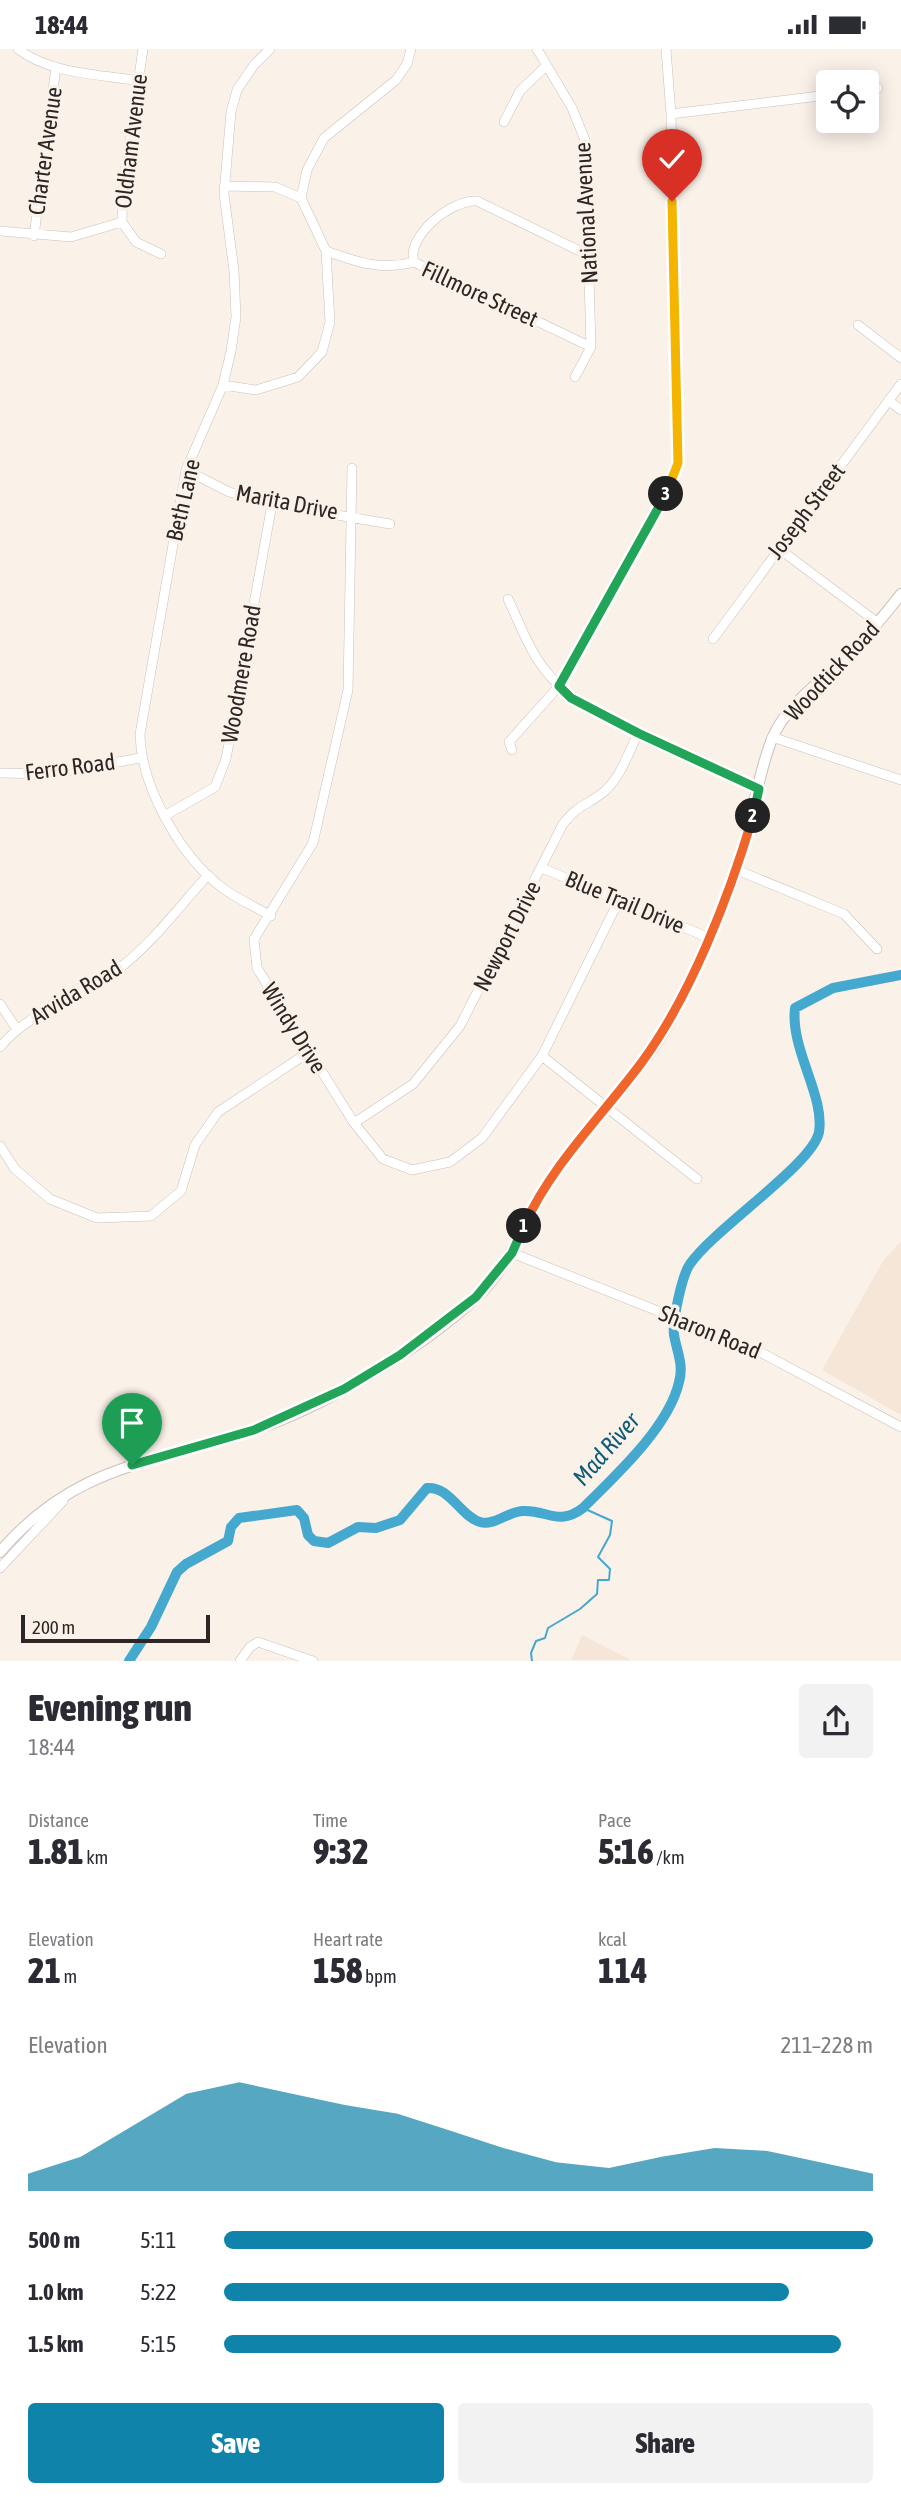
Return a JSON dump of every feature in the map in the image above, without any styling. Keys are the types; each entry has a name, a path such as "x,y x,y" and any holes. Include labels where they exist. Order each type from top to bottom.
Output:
{"main road":[{"name":"Woodtick Road","path":"0,1552 20,1528 48,1504 74,1489 132,1465 254,1430 344,1389 456,1314 488,1285 512,1253 553,1174 673,1016 737,870 772,737 801,700 878,622 901,594"}],"street":[{"name":"Oldham Avenue","path":"143,49 123,186 122,222 136,242 162,254"},
{"name":"Beth Lane","path":"270,49 254,65 237,90 228,132 224,186 236,317 223,385 186,470 140,734 140,758 146,779 191,860 225,890 271,916"},
{"path":"223,385 256,390 298,377 321,352 330,321 326,251 301,198 307,170 324,138 396,80 407,64 411,49"},
{"name":"National Avenue","path":"537,49 572,108 585,140 591,347"},
{"path":"512,750 509,741 559,686 664,498 678,463 671,114 666,49"},
{"path":"23,51 56,67 138,81"},
{"path":"505,122 520,91 546,66"},
{"name":"Charter Avenue","path":"34,236 56,67"},
{"path":"671,114 816,96"},
{"path":"224,186 275,187 301,198"},
{"path":"414,262 412,255 416,237 445,213 468,201 477,201 590,255"},
{"path":"0,231 34,236 71,237 122,222"},
{"name":"Fillmore Street","path":"326,251 374,267 394,268 414,262 591,347"},
{"path":"858,324 901,358"},
{"path":"575,377 591,347"},
{"name":"Joseph Street","path":"713,639 901,384"},
{"path":"890,401 901,410"},
{"name":"Windy Drive","path":"352,468 348,690 313,843 271,916 254,939 257,968 354,1123 383,1159 412,1170 450,1162 482,1138 542,1056 619,900"},
{"name":"Marita Drive","path":"186,470 229,492 272,504 352,515 390,524"},
{"name":"Woodmere Road","path":"166,815 215,787 226,759 272,504"},
{"path":"778,548 878,622"},
{"path":"508,599 543,669 571,698 638,733 759,789"},
{"name":"Newport Drive","path":"354,1123 413,1084 460,1026 562,824 578,806 601,794 616,778 638,733"},
{"path":"772,737 901,780"},
{"name":"Ferro Road","path":"0,773 51,774 140,758"},
{"name":"Blue Trail Drive","path":"542,868 707,937"},
{"path":"737,870 844,914 877,949"},
{"name":"Arvida Road","path":"0,1047 16,1028 115,972 145,945 208,875"},
{"path":"0,1004 16,1028"},
{"path":"0,1146 15,1169 50,1199 97,1218 151,1216 181,1191 195,1145 218,1112 309,1052"},
{"path":"542,1056 697,1179"},
{"name":"Sharon Road","path":"512,1253 780,1361 901,1427"},
{"path":"0,1568 74,1489"},
{"path":"240,1661 258,1641 313,1661"}],"shaded area":[{"path":"901,1241 901,1415 822,1370 883,1261"},
{"path":"582,1635 631,1660 571,1660"}],"waterway":[{"name":"Mad River","path":"129,1661 151,1627 177,1572 186,1564 228,1541 231,1527 239,1518 297,1510 304,1518 308,1535 314,1541 328,1543 358,1527 376,1528 400,1520 427,1488 449,1496 473,1519 485,1523 522,1511 559,1517 574,1514 583,1508 639,1450 653,1433 673,1399 681,1370 674,1335 675,1320 681,1288 690,1264 702,1249 800,1161 813,1145 819,1132 817,1103 797,1040 795,1008 833,988 901,975"},
{"path":"532,1661 531,1653 536,1641 545,1638 548,1628 580,1609 597,1594 598,1580 609,1580 610,1569 598,1557 610,1535 612,1521 583,1508"}],"route":[{"path":"132,1465 254,1430 344,1389 400,1355 476,1297 512,1253 527,1219 553,1174 642,1062 673,1016 737,870 759,789 638,733 571,698 559,686 664,498 678,463 672,201"}]}
